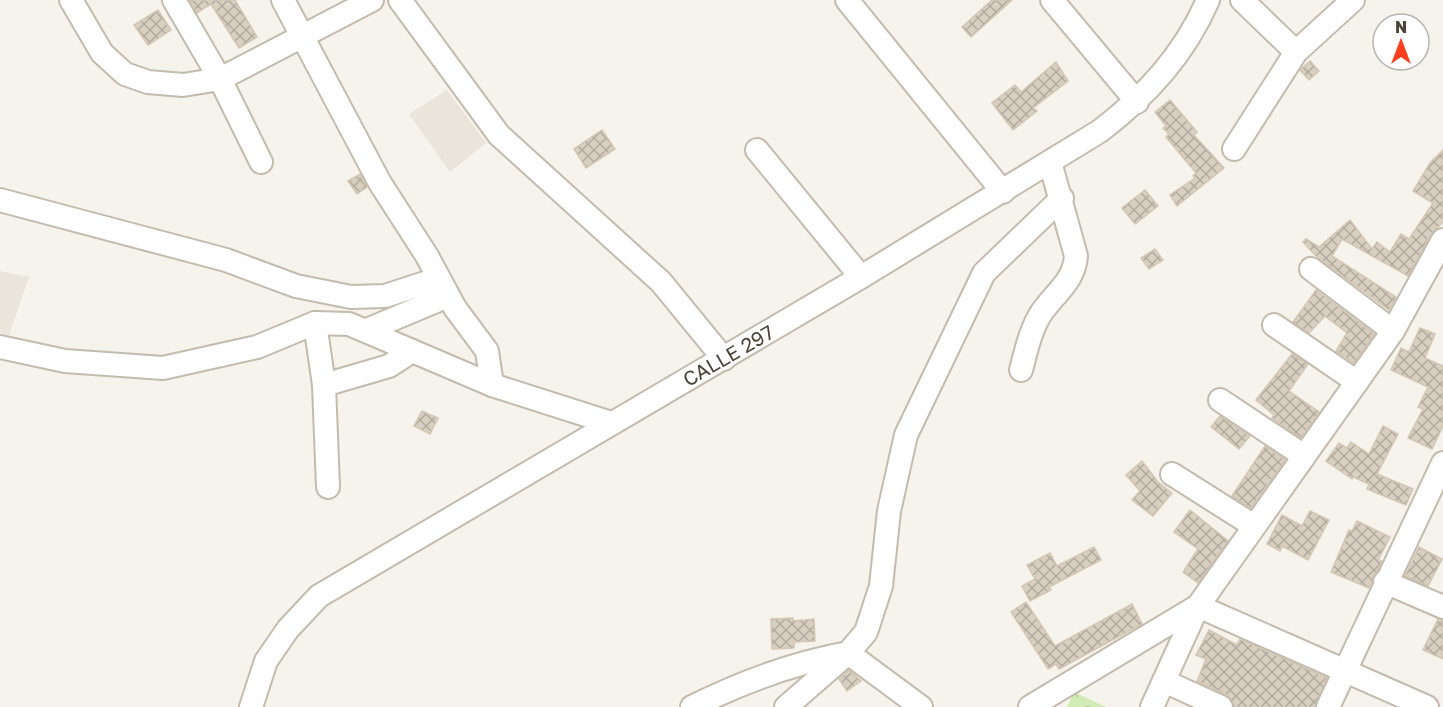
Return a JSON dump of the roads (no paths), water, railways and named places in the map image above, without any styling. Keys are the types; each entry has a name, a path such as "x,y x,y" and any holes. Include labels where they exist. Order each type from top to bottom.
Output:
{"street":[{"path":"71,0 102,53 125,74 148,82 183,85 220,80 372,0"},
{"path":"174,0 220,80 261,162"},
{"path":"283,0 380,183 427,256 443,288 487,351 492,385"},
{"path":"400,0 499,135 661,282 724,358"},
{"path":"847,0 1003,192"},
{"path":"1052,0 1137,102"},
{"name":"CALLE 297","path":"251,707 267,661 288,628 319,596 861,277 1100,131 1137,102 1172,62 1208,0"},
{"path":"1242,0 1296,52"},
{"path":"1234,149 1296,52 1353,0"},
{"path":"757,150 861,277"},
{"path":"1021,370 1031,332 1040,314 1059,293 1075,268 1076,256 1062,198 1050,162"},
{"path":"786,707 848,653 866,632 881,586 889,512 906,435 984,273 1062,198"},
{"path":"0,200 225,260 296,286 351,297 385,296 443,288"},
{"path":"1152,707 1198,606 1393,331 1443,240"},
{"path":"1311,269 1393,331"},
{"path":"367,330 443,288"},
{"path":"315,323 324,385 328,487"},
{"path":"0,346 65,361 163,368 256,347 315,323 349,324 492,385 611,423"},
{"path":"1274,326 1357,382"},
{"path":"324,385 389,366 412,351"},
{"path":"1220,400 1304,456"},
{"path":"1328,707 1385,582 1435,497 1443,463"},
{"path":"1172,474 1254,526"},
{"path":"1385,582 1443,607"},
{"path":"1198,606 1427,707"},
{"path":"1030,707 1198,606"},
{"path":"692,707 732,687 813,660 848,653 921,707"},
{"path":"1164,681 1221,707"}]}
